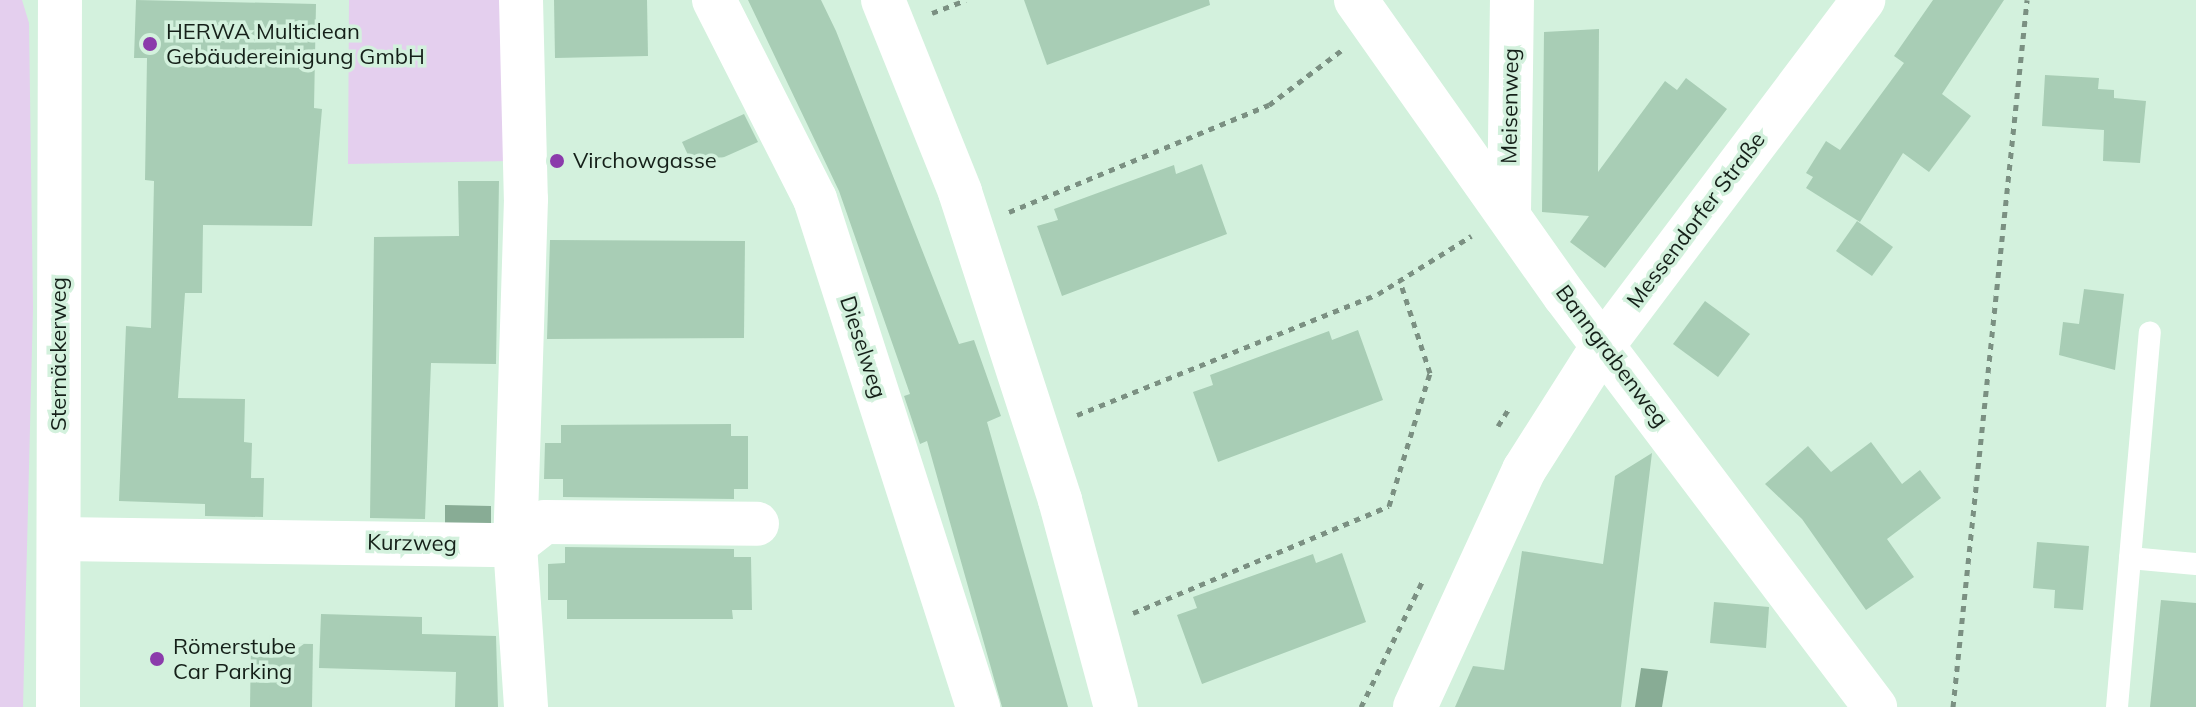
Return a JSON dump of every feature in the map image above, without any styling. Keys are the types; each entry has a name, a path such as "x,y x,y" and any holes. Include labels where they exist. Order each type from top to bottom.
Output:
{"street":[{"name":"Sternäckerweg","path":"58,707 60,0"},
{"path":"521,0 526,199 515,545 526,707"},
{"name":"Dieselweg","path":"714,0 815,199 978,707"},
{"path":"883,0 971,228 1095,628 1116,707"},
{"name":"Meisenweg","path":"1509,212 1512,0"},
{"name":"Messendorfer Straße","path":"1415,707 1524,470 1604,344 1863,0"},
{"name":"Banngrabenweg","path":"1365,13 1604,344 1875,707"},
{"path":"515,545 544,522 757,524"},
{"name":"Kurzweg","path":"59,539 515,545"}],"lane":[{"path":"2117,707 2150,332"},
{"path":"2130,558 2196,564"}],"path":[{"path":"1953,707 2027,0"},
{"path":"971,228 1269,105 1365,13"},
{"path":"1035,432 1400,281 1509,212"},
{"path":"1095,628 1389,506 1430,373 1400,281"}],"shaded area":[{"path":"0,0 22,0 29,23 33,308 23,707 0,707"},
{"path":"349,0 509,0 511,161 348,164"},
{"path":"445,505 491,506 491,527 445,526"},
{"path":"1641,668 1668,671 1662,707 1635,707"}],"building":[{"path":"136,0 316,4 314,108 322,109 312,226 203,225 202,293 185,293 178,398 245,399 244,442 252,443 251,478 264,478 263,517 205,516 205,504 119,501 126,326 151,328 154,181 145,180 147,58 134,58"},
{"path":"554,0 647,0 648,56 555,58"},
{"path":"748,0 821,0 836,31 959,344 974,340 1001,416 987,422 1068,707 1002,707 927,441 920,444 904,396 910,394 839,191"},
{"path":"1024,0 1209,0 1210,5 1047,65"},
{"path":"1933,0 2004,0 1942,94 1971,116 1929,172 1903,153 1860,222 1806,188 1813,177 1806,173 1826,141 1840,150 1904,63 1894,56"},
{"path":"1599,29 1598,172 1665,81 1677,90 1686,78 1727,109 1605,268 1570,242 1589,216 1542,212 1544,32"},
{"path":"2045,75 2099,78 2098,89 2114,90 2114,98 2146,101 2140,163 2103,161 2104,130 2042,126"},
{"path":"744,114 758,142 695,170 682,142"},
{"path":"1202,164 1227,234 1062,296 1037,226 1058,220 1054,209 1174,165 1176,174"},
{"path":"458,181 499,181 496,364 431,363 425,519 370,518 374,237 459,236"},
{"path":"1857,221 1893,247 1872,276 1836,251"},
{"path":"550,240 745,241 744,338 547,339"},
{"path":"2084,289 2124,294 2115,370 2059,355 2063,322 2079,324"},
{"path":"1705,301 1750,334 1718,377 1673,344"},
{"path":"1358,330 1383,400 1218,462 1193,392 1213,385 1210,375 1329,331 1332,340"},
{"path":"731,424 731,436 748,436 748,489 734,489 734,499 563,497 563,479 544,479 545,443 561,443 561,425"},
{"path":"1871,442 1902,484 1920,470 1941,498 1887,539 1914,577 1866,610 1802,519 1765,484 1808,446 1831,472"},
{"path":"1652,453 1621,707 1455,707 1473,666 1504,670 1522,551 1603,564 1615,476"},
{"path":"2037,542 2089,546 2083,610 2054,608 2055,590 2033,588"},
{"path":"565,547 734,549 734,557 751,557 752,610 732,610 733,619 567,619 567,600 548,600 548,564 565,563"},
{"path":"1342,553 1366,622 1202,684 1177,615 1197,608 1193,597 1313,554 1316,563"},
{"path":"2161,600 2196,603 2196,707 2150,707"},
{"path":"1714,602 1769,607 1766,648 1710,643"},
{"path":"321,614 422,617 422,634 496,636 498,707 455,707 456,672 319,668"},
{"path":"251,643 313,644 312,707 250,707"}],"place":[{"name":"HERWA Multiclean Gebäudereinigung GmbH","path":"150,44"},
{"name":"Virchowgasse","path":"557,161"},
{"name":"Römerstube Car Parking","path":"157,659"}]}
